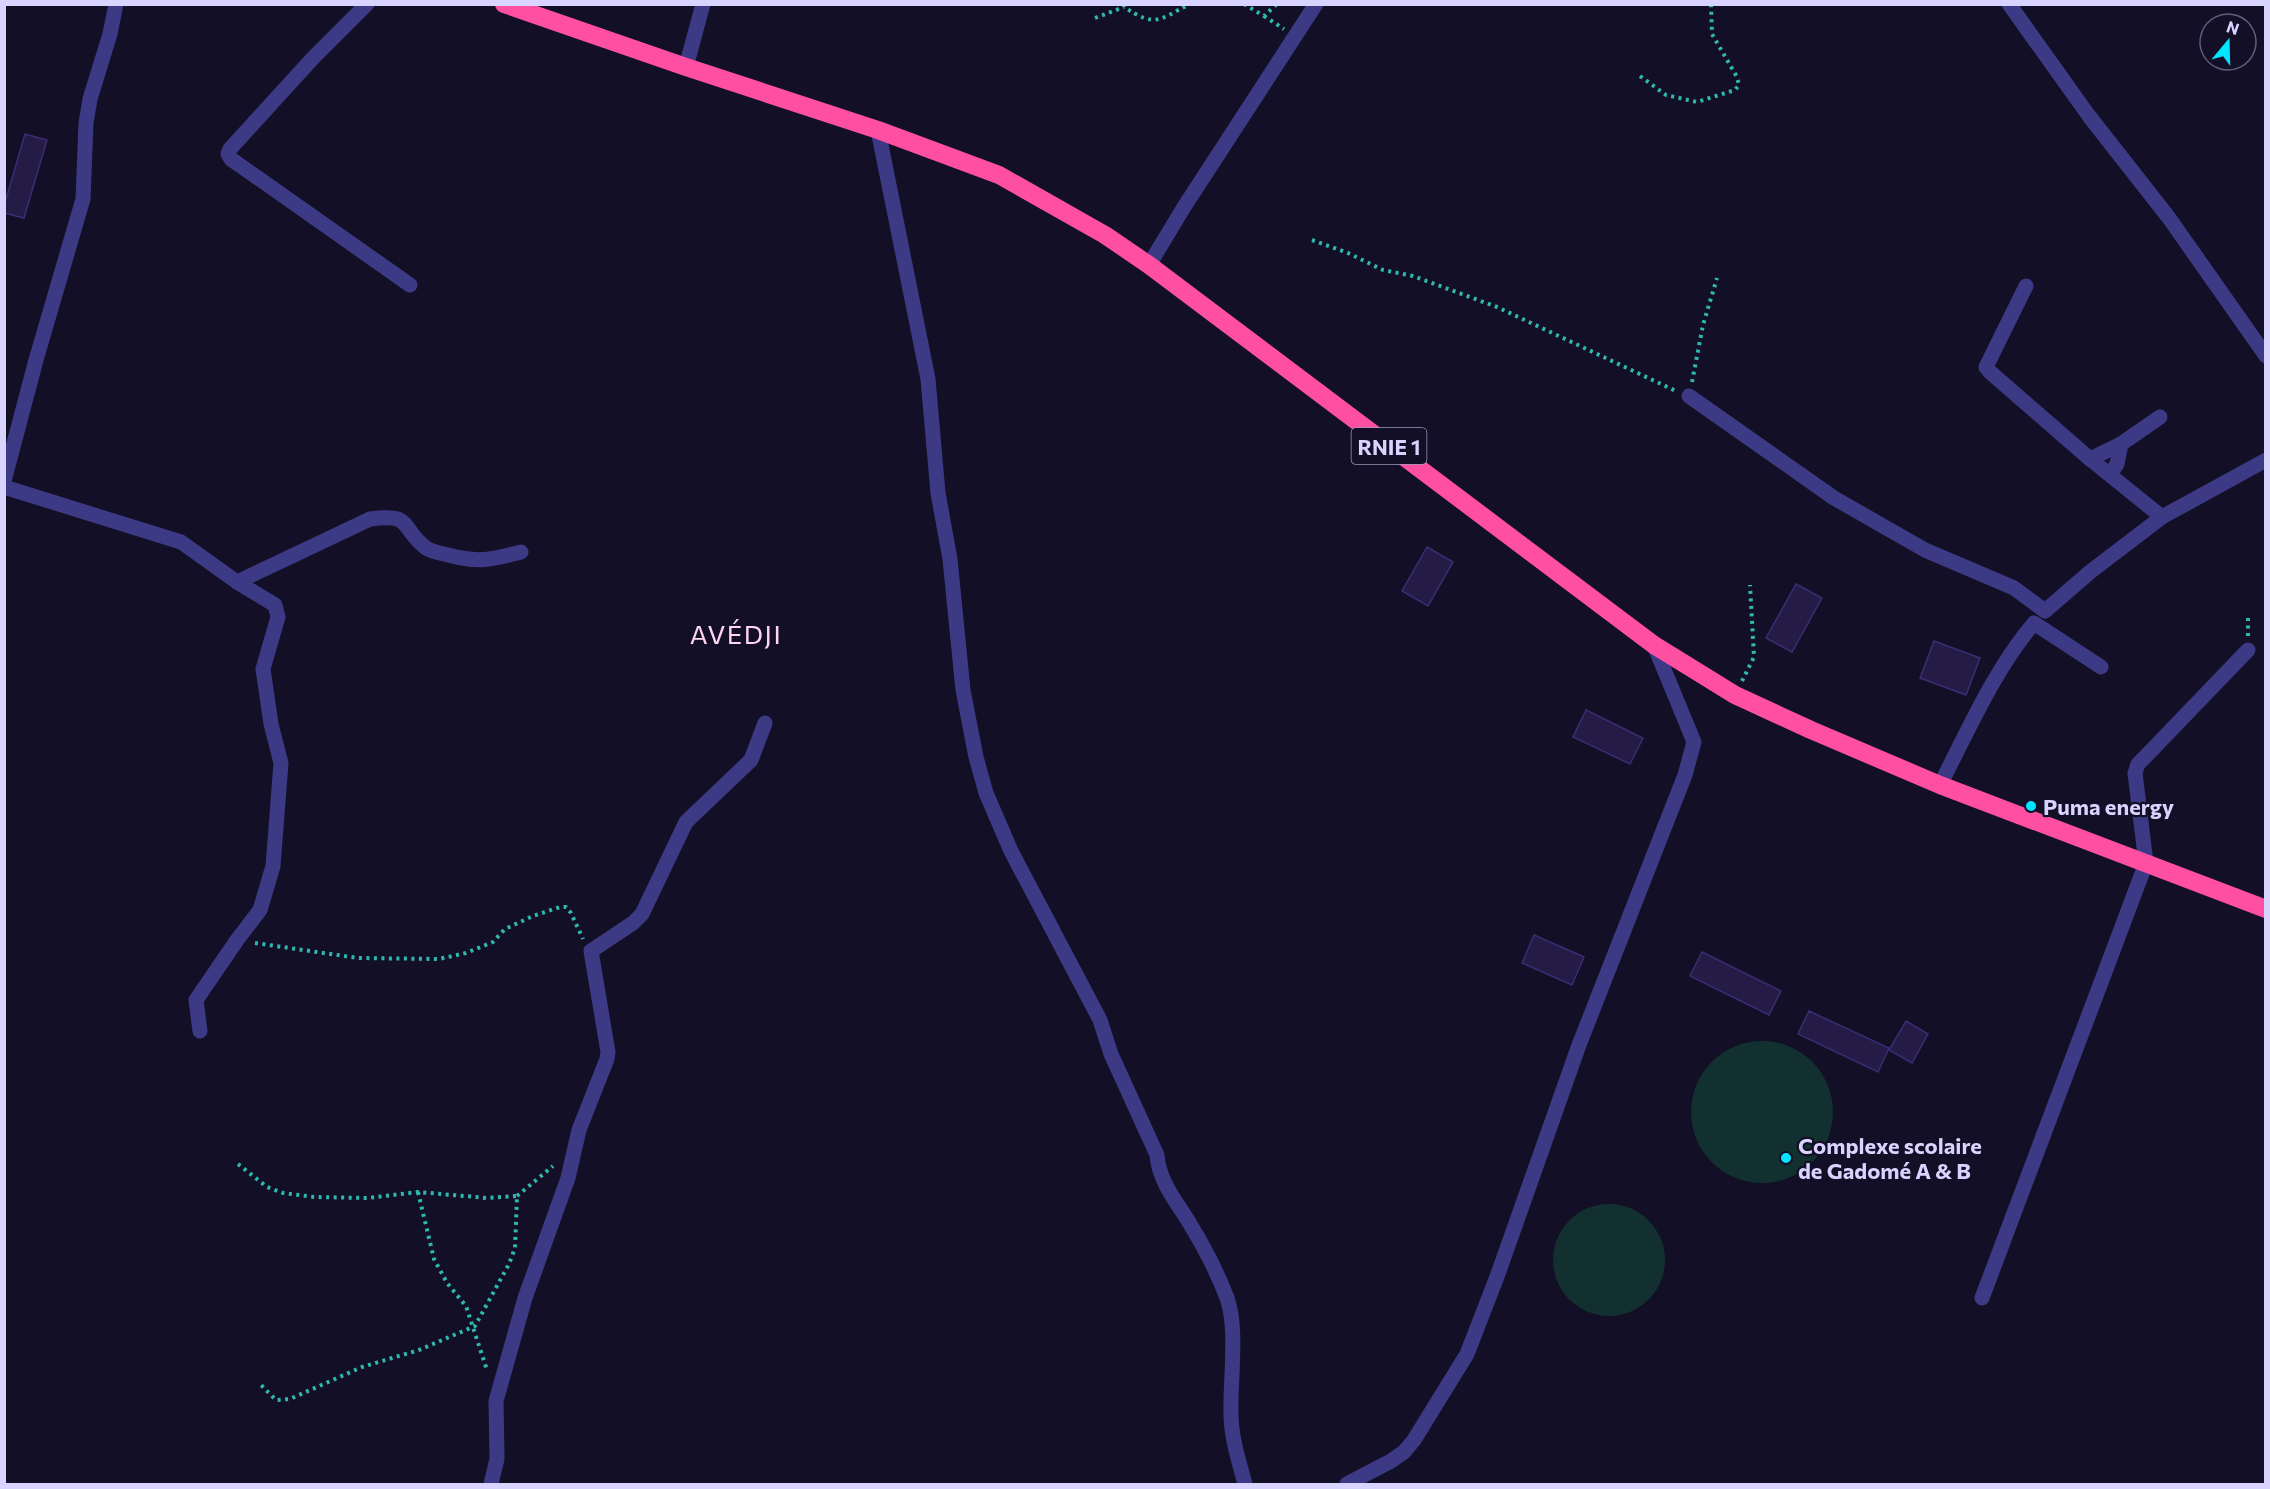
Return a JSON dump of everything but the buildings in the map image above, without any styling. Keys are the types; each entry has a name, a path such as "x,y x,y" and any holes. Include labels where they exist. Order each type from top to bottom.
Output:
{"highway":[{"name":"RNIE 1","path":"504,4 879,130 999,175 1105,235 1149,265 1654,645 1735,695 1940,785 2265,909"}],"street":[{"path":"4,481 36,360 83,199 86,123 90,99 110,34 116,4"},
{"path":"367,4 306,66 230,149 228,154 231,159 410,285"},
{"path":"686,67 703,4"},
{"path":"1149,265 1316,4"},
{"path":"2009,4 2089,116 2169,218 2265,356"},
{"path":"879,130 928,379 938,493 950,559 963,690 986,793 1011,851 1100,1020 1170,1194 1192,1226 1228,1300 1232,1325 1232,1426 1234,1444 1245,1485"},
{"path":"2026,286 1986,367 2090,459 2162,517"},
{"path":"1689,396 1834,498 1925,550 2014,588 2045,611"},
{"path":"2090,459 2121,444 2160,417"},
{"path":"2110,475 2117,464 2121,444"},
{"path":"1940,785 2003,668 2022,637 2045,611 2090,572 2162,517 2265,460"},
{"path":"4,487 181,542 237,582 275,604 278,618 264,661 263,677 282,771 273,866 260,910 196,1000 200,1031"},
{"path":"237,582 369,519 388,516 406,524 425,547 433,551 470,561 494,560 521,552"},
{"path":"2034,623 2101,667"},
{"path":"1347,1485 1404,1452 1414,1440 1467,1354 1498,1275 1579,1045 1685,775 1694,742 1654,645"},
{"path":"1982,1298 2146,863 2135,773 2139,764 2248,650"},
{"path":"491,1485 497,1459 496,1401 525,1298 567,1179 579,1130 607,1059 608,1052 591,951 633,923 642,914 686,822 751,760 765,723"}],"path":[{"path":"1095,18 1124,6 1147,21 1156,21 1190,4"},
{"path":"1244,4 1264,16 1277,4"},
{"path":"1640,76 1666,95 1696,102 1735,90 1739,85 1737,77 1712,34 1711,4"},
{"path":"1312,240 1348,253 1383,270 1413,276 1497,307 1689,396 1703,325 1717,278"},
{"path":"1750,585 1754,657 1750,665"},
{"path":"237,940 358,958 440,959 466,953 493,942 505,929 533,916 566,907 591,951"},
{"path":"238,1164 267,1187 283,1193 314,1197 368,1198 418,1192 487,1198 517,1196 556,1162"},
{"path":"418,1192 434,1259 447,1283 466,1306 475,1326 496,1401"},
{"path":"260,1384 276,1400 290,1400 362,1368 419,1350 475,1326 509,1264 515,1248 517,1196"}],"green space":[{"path":"1762,1041 1789,1046 1812,1062 1828,1085 1833,1112 1828,1139 1812,1162 1789,1178 1762,1183 1735,1178 1712,1162 1696,1139 1691,1112 1696,1085 1712,1062 1735,1046"},
{"path":"1609,1204 1631,1208 1649,1220 1661,1238 1665,1260 1661,1282 1649,1300 1631,1312 1609,1316 1587,1312 1569,1300 1557,1282 1553,1260 1557,1238 1569,1220 1587,1208"}],"place":[{"name":"Puma energy","path":"2031,806"},
{"name":"Complexe scolaire de Gadomé A & B","path":"1786,1158"}],"district":[{"name":"AVÉDJI","path":"736,633"}]}
